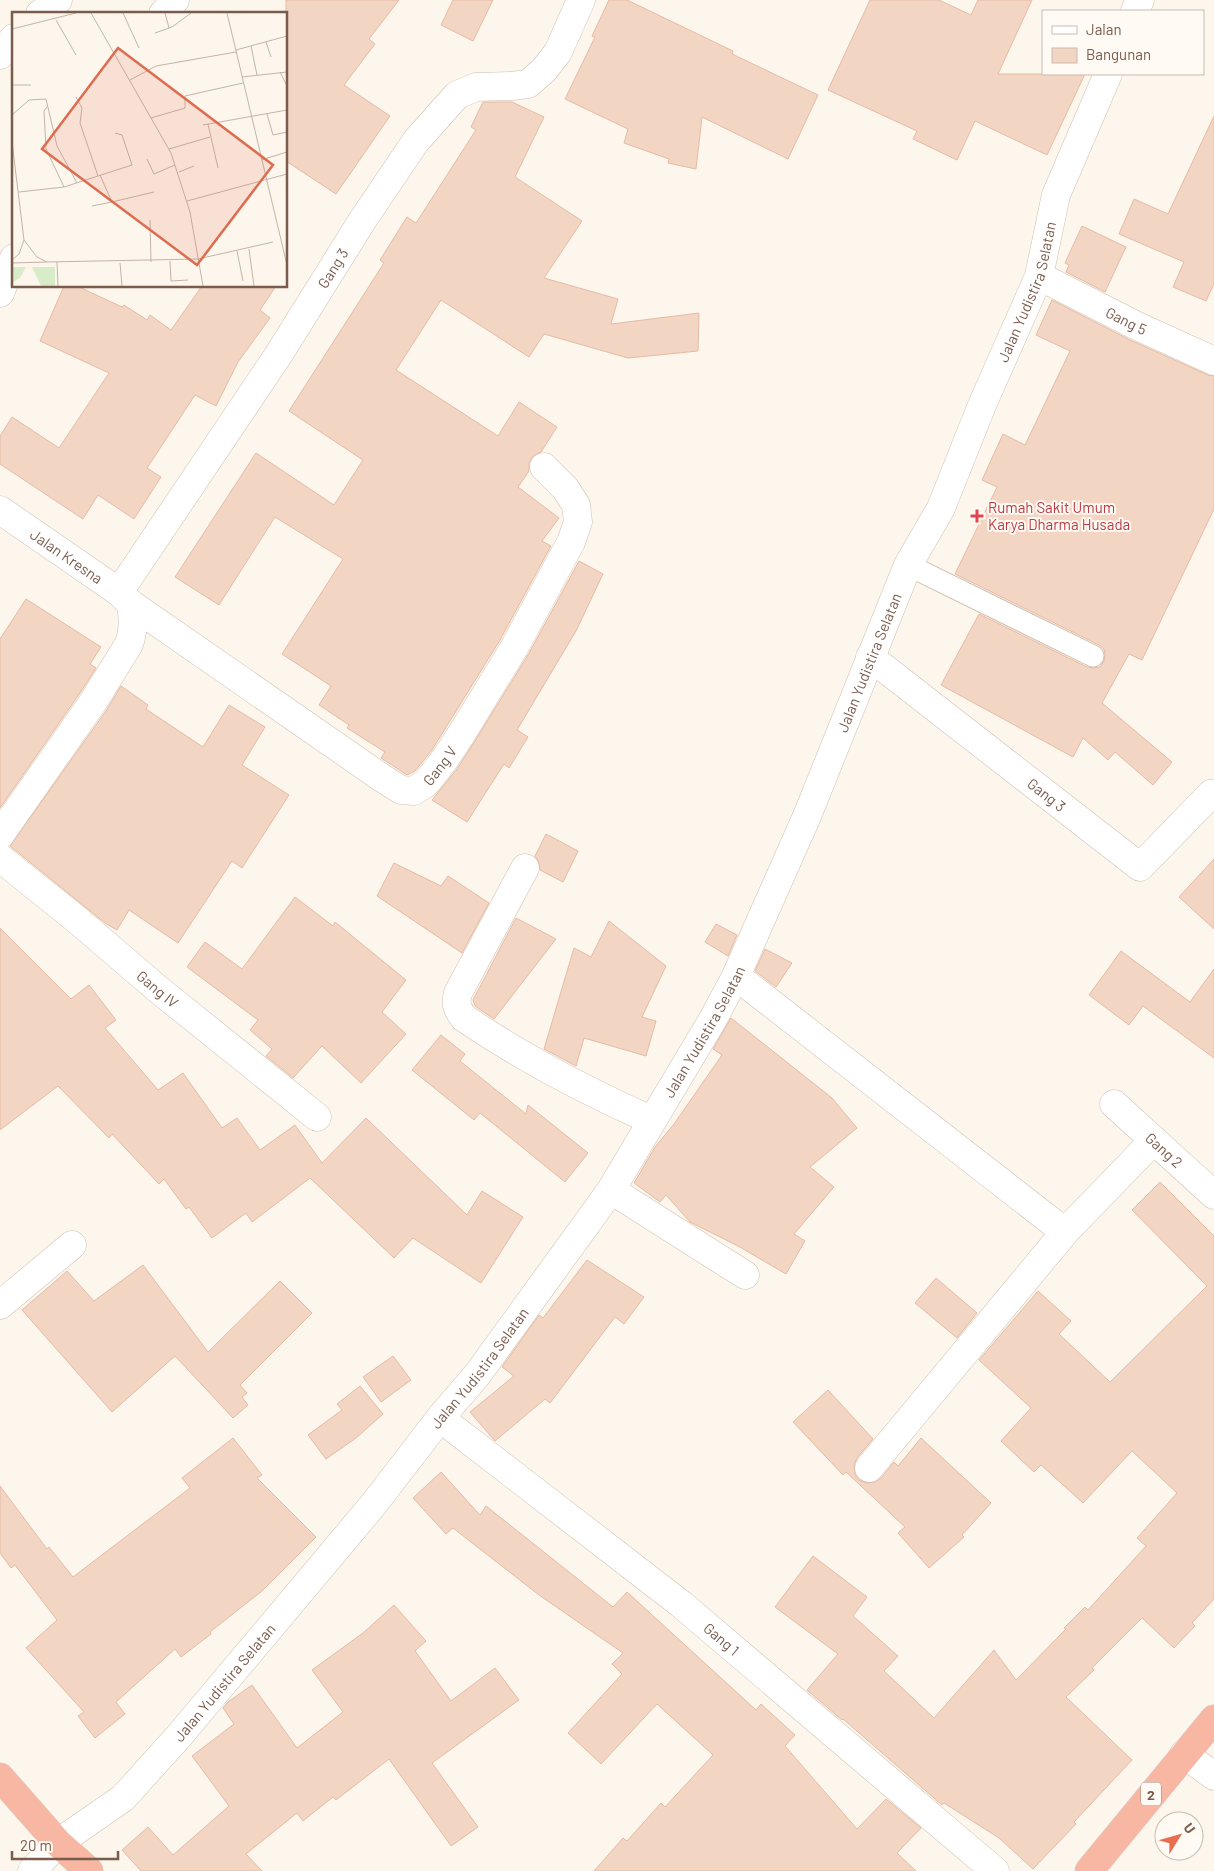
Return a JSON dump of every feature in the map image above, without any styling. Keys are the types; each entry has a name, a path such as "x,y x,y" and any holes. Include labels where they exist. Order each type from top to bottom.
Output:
{"highway":[{"name":"2","path":"1089,1871 1214,1718"},
{"path":"0,1777 58,1843 89,1871"}],"street":[{"path":"43,12 58,0"},
{"path":"165,12 175,0"},
{"name":"Gang 3","path":"125,598 362,221 416,141 457,95 476,87 528,84 544,70 558,52 581,0"},
{"path":"0,55 12,40"},
{"name":"Jalan Yudistira Selatan","path":"32,1871 58,1843 123,1798 179,1736 373,1506 440,1418 477,1375 611,1190 651,1120 713,1019 736,976 808,816 908,565 941,508 982,405 1039,276 1056,195 1108,75"},
{"path":"0,292 12,263"},
{"name":"Gang 5","path":"1039,276 1137,326 1214,361"},
{"name":"Gang V","path":"125,598 358,762 401,790 414,791 426,783 446,759 514,648 571,542 578,522 576,505 565,488 544,467"},
{"name":"Jalan Kresna","path":"0,510 125,598"},
{"path":"0,835 93,702 129,644 133,626 125,598"},
{"name":"Gang 3","path":"870,657 1140,867 1211,794 1214,795"},
{"name":"Gang IV","path":"0,858 76,919 159,990 317,1117"},
{"path":"525,868 458,993 457,1009 464,1018 529,1059 593,1094 651,1120"},
{"path":"736,976 1065,1232"},
{"name":"Gang 2","path":"1114,1104 1214,1196"},
{"path":"869,1468 1065,1232 1154,1140"},
{"path":"611,1190 745,1275"},
{"path":"0,1305 72,1245"},
{"name":"Gang 1","path":"440,1418 688,1610 995,1871"},
{"path":"1184,1754 1214,1776"}],"lane":[{"path":"908,565 1093,656"}],"building":[{"path":"286,0 399,0 369,39 375,44 344,85 390,116 336,194 288,162 288,12 286,12"},
{"path":"453,0 493,0 473,41 441,25"},
{"path":"609,0 627,0 733,51 732,54 818,95 788,159 702,117 696,169 668,163 669,159 624,143 628,129 565,99 595,37 592,36"},
{"path":"870,0 939,0 971,15 978,0 1032,0 998,74 1085,75 1047,155 975,121 957,160 913,139 917,131 828,90"},
{"path":"483,102 512,102 544,117 515,177 582,221 544,278 618,299 611,324 699,313 698,351 628,358 544,334 529,357 441,300 396,370 498,436 519,402 557,427 541,452 533,456 529,463 529,471 518,487 559,518 542,541 551,546 500,640 432,750 415,771 407,775 381,758 385,752 347,728 349,725 319,705 331,686 282,654 343,559 275,517 219,605 175,577 256,453 334,505 363,460 289,411 384,263 380,260 407,217 416,223 476,130 471,127"},
{"path":"1214,116 1214,284 1206,301 1173,287 1184,262 1119,234 1134,199 1168,214"},
{"path":"1082,226 1126,247 1105,292 1066,272 1069,265 1065,263"},
{"path":"63,288 81,288 122,307 124,305 147,320 150,315 171,330 201,288 275,288 260,310 270,318 238,362 216,406 195,395 147,468 161,477 134,519 98,495 83,519 0,464 0,436 12,417 59,448 109,373 40,341"},
{"path":"1052,300 1130,340 1214,376 1214,509 1142,660 1129,654 1102,703 1172,762 1153,785 1115,752 1108,760 1083,738 1073,757 941,685 979,614 1087,667 1100,667 1104,661 1104,649 1099,645 955,574 997,487 982,480 1003,434 1025,445 1070,351 1036,335"},
{"path":"579,561 603,574 576,631 517,730 528,737 509,768 504,764 467,822 432,800 457,769 528,655"},
{"path":"26,599 101,647 90,664 96,668 0,808 0,639"},
{"path":"121,686 148,705 146,709 203,747 229,705 265,727 242,765 289,795 242,868 232,861 178,943 129,910 117,930 105,923 10,846 106,711"},
{"path":"546,834 578,851 563,882 540,870 535,856"},
{"path":"1214,859 1214,929 1179,897"},
{"path":"394,863 441,886 448,876 489,903 462,953 377,896"},
{"path":"295,897 333,926 335,922 406,980 382,1012 406,1034 361,1083 322,1046 293,1078 266,1056 272,1049 250,1030 258,1020 187,967 205,942 242,969"},
{"path":"516,918 556,939 494,1019 475,1006 473,1000"},
{"path":"609,921 666,966 642,1017 656,1021 646,1056 584,1038 576,1066 544,1049 574,948 591,957"},
{"path":"716,924 737,935 728,956 705,942"},
{"path":"0,928 71,999 89,985 116,1020 105,1028 158,1090 183,1073 222,1128 237,1118 260,1150 295,1125 322,1163 366,1118 467,1215 482,1191 523,1217 481,1283 413,1238 394,1258 310,1178 252,1222 246,1213 212,1238 189,1207 186,1209 164,1179 159,1184 112,1134 109,1138 58,1086 0,1130"},
{"path":"765,949 792,963 776,987 755,971"},
{"path":"1121,951 1190,1002 1214,969 1214,1058 1143,1006 1129,1025 1089,995"},
{"path":"731,1018 832,1098 857,1128 810,1167 834,1187 794,1234 805,1241 786,1274 738,1246 690,1222 666,1195 660,1202 634,1183 655,1147 674,1124 722,1055 713,1049"},
{"path":"441,1035 465,1054 460,1061 526,1114 528,1105 588,1153 565,1182 480,1113 474,1120 412,1070"},
{"path":"1160,1182 1214,1236 1214,1599 1192,1623 1195,1626 1174,1648 1142,1618 1066,1697 1132,1760 1074,1822 1076,1824 1033,1869 999,1838 944,1803 942,1805 807,1690 838,1654 775,1607 813,1556 867,1597 853,1616 898,1656 884,1671 934,1718 994,1650 1016,1680 1085,1607 1088,1610 1146,1546 1137,1538 1177,1493 1132,1451 1083,1503 1041,1465 1034,1472 1001,1441 1031,1408 979,1360 1038,1291 1071,1321 1059,1334 1110,1382 1207,1286 1132,1210"},
{"path":"587,1260 644,1297 624,1324 615,1317 550,1403 545,1399 495,1441 470,1412 514,1376 502,1367 539,1315 543,1318"},
{"path":"143,1265 208,1352 280,1281 312,1313 240,1385 247,1393 242,1397 248,1405 233,1418 175,1356 112,1412 22,1310 67,1271 94,1301"},
{"path":"936,1278 977,1313 957,1338 915,1303"},
{"path":"393,1356 411,1380 381,1402 363,1377"},
{"path":"360,1386 383,1414 356,1438 326,1459 308,1435 342,1410 337,1404"},
{"path":"828,1390 873,1439 857,1458 854,1465 855,1474 859,1480 867,1483 875,1482 881,1478 894,1462 898,1466 921,1438 991,1503 962,1535 964,1537 929,1568 898,1533 905,1527 846,1472 843,1475 793,1422"},
{"path":"233,1438 262,1475 257,1478 316,1537 262,1591 210,1632 211,1634 181,1657 175,1649 116,1702 125,1714 95,1738 78,1716 84,1712 26,1648 57,1620 15,1565 11,1568 0,1553 0,1486 47,1549 49,1547 73,1577 190,1488 182,1478"},
{"path":"441,1472 480,1515 486,1506 613,1607 627,1592 756,1710 761,1704 795,1735 785,1746 857,1829 886,1799 921,1828 897,1853 916,1871 594,1871 623,1838 627,1841 661,1803 665,1807 713,1755 657,1704 601,1764 568,1733 622,1674 612,1664 623,1653 539,1595 453,1528 446,1534 413,1498"},
{"path":"394,1605 426,1641 415,1651 451,1701 495,1668 519,1700 432,1763 478,1827 451,1846 389,1759 336,1800 333,1797 303,1821 297,1813 246,1854 262,1871 141,1871 122,1850 148,1827 173,1855 229,1806 192,1756 234,1724 223,1708 228,1702 252,1685 297,1748 343,1712 312,1670 363,1633"}],"place":[{"name":"Rumah Sakit Umum Karya Dharma Husada","path":"977,516"}]}
